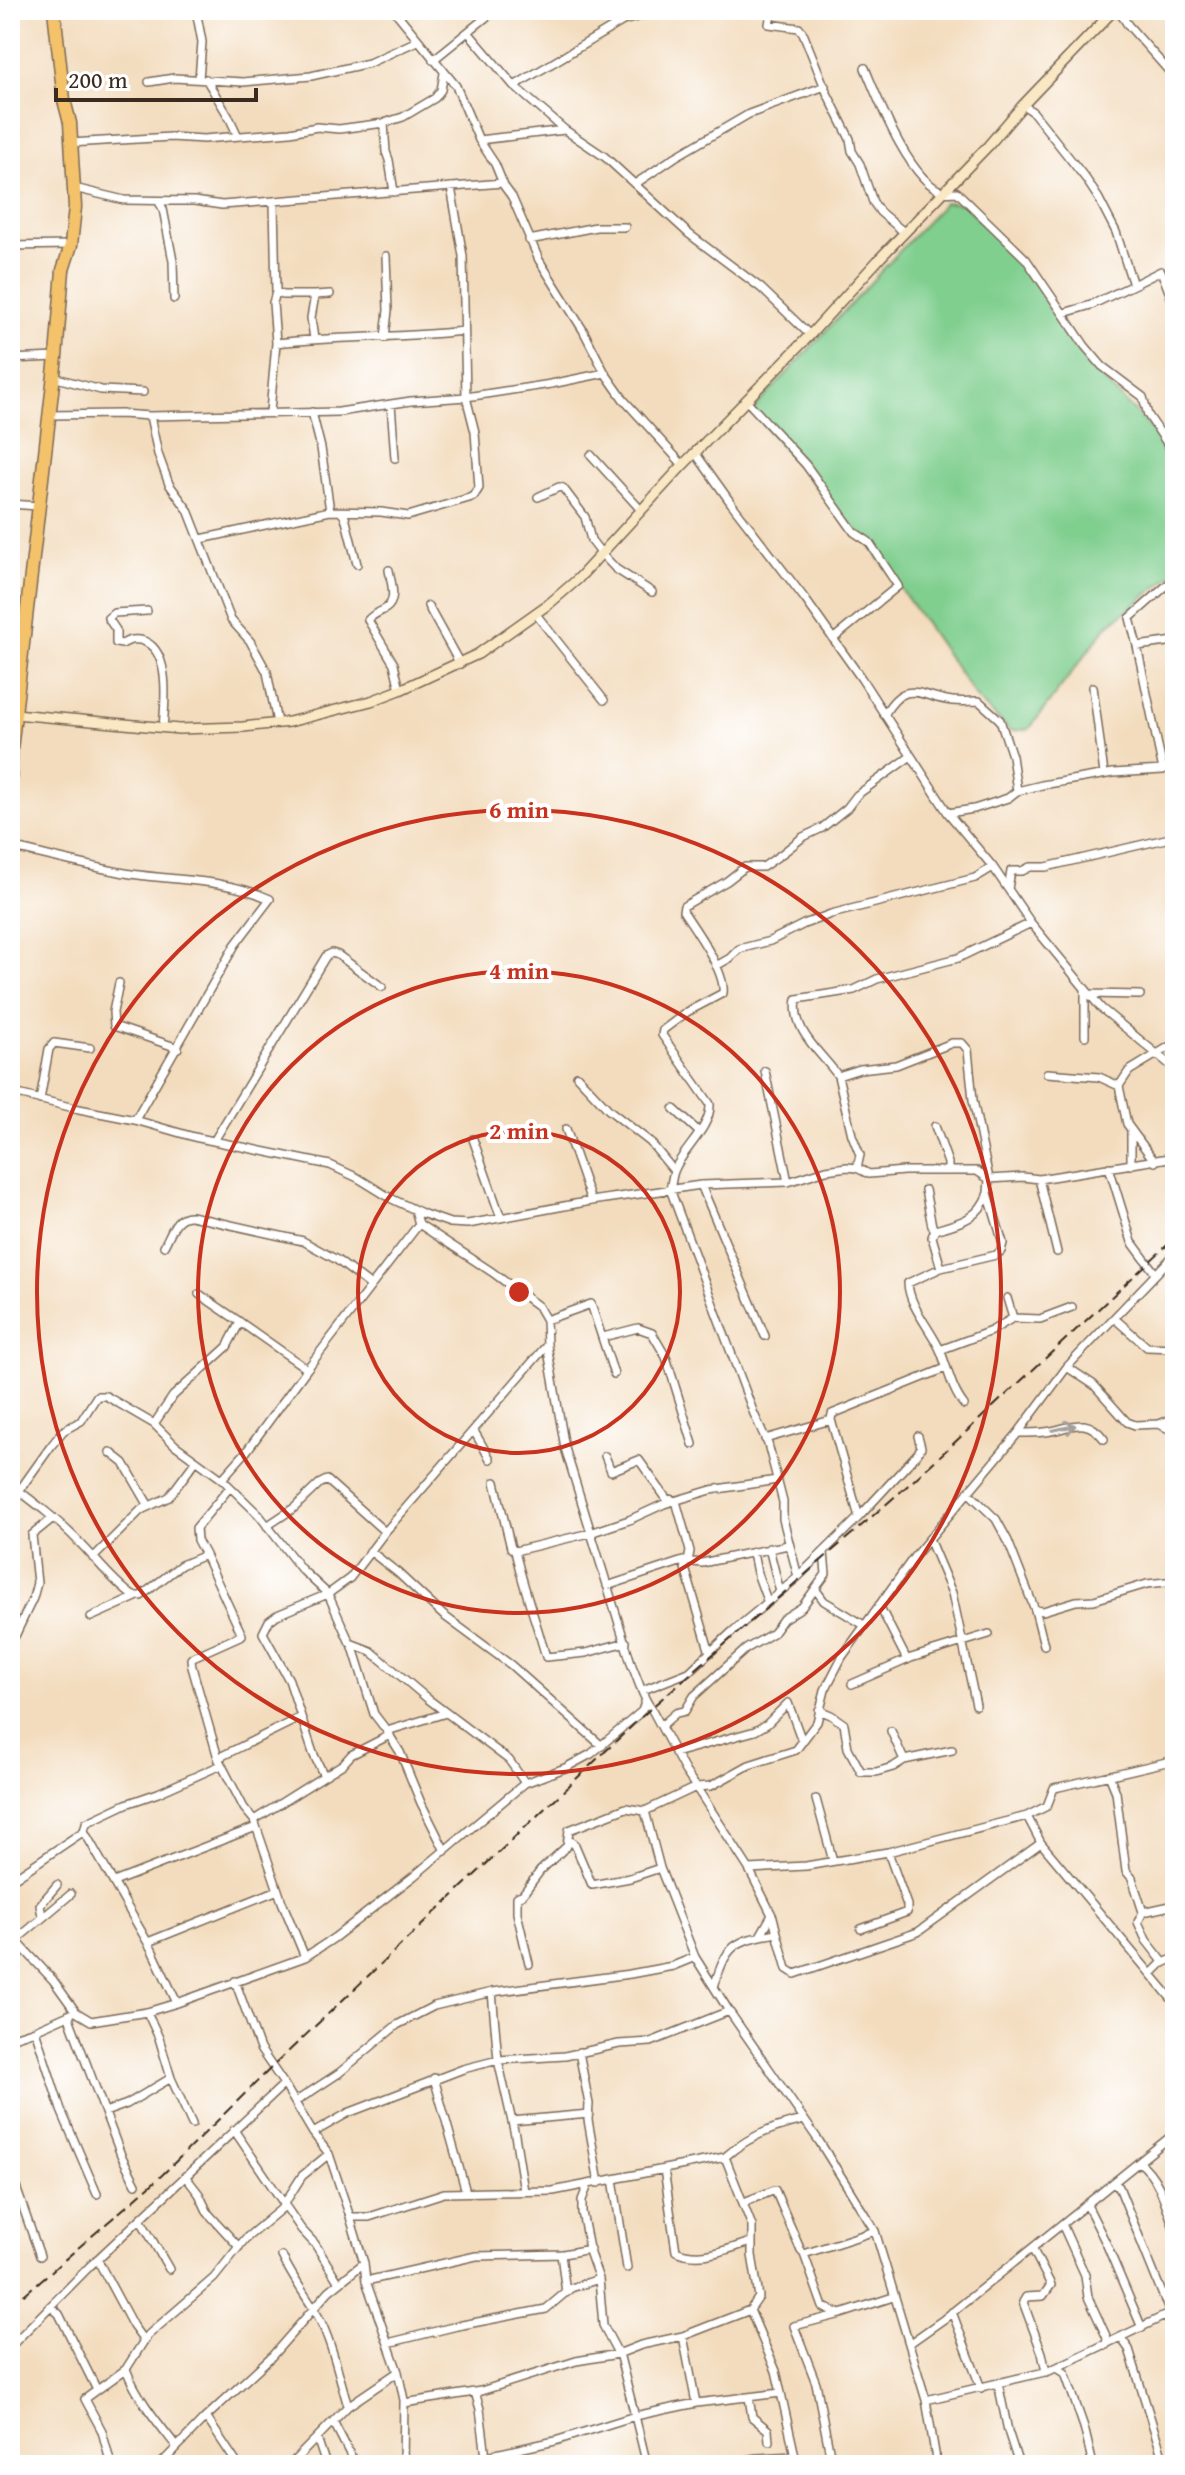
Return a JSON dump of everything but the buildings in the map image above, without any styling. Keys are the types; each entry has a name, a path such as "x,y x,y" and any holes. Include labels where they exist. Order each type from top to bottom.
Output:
{"highway":[{"path":"10,825 15,660 38,506 63,270 71,245 74,188 70,123 64,100 54,10"}],"main road":[{"path":"15,714 163,728 243,727 277,723 318,716 400,690 460,664 508,634 578,579 1116,10"}],"street":[{"path":"196,10 202,42 202,79 237,134"},
{"path":"394,10 456,86 479,140 512,197 539,260 583,330 605,373 634,412 683,465"},
{"path":"433,60 495,10"},
{"path":"514,86 609,28 661,10"},
{"path":"772,10 769,24 799,28 803,33 850,139 876,208 905,233"},
{"path":"1116,10 1175,78"},
{"path":"468,32 514,86 565,130 605,157 689,234 761,288 810,335"},
{"path":"149,82 202,79 243,82 324,74 369,63 417,41"},
{"path":"865,68 911,165 924,179 944,192 957,192 1026,259 1085,346 1102,366 1143,397 1148,415 1175,455"},
{"path":"70,143 171,137 204,139 384,123 403,117 435,98 441,90 444,73"},
{"path":"635,184 749,114 825,86"},
{"path":"1023,105 1033,112 1099,199 1116,232 1133,285"},
{"path":"384,123 394,192"},
{"path":"479,140 565,130"},
{"path":"74,188 107,197 222,205 503,183"},
{"path":"201,539 330,511 408,516 474,496 479,488 475,432 466,397 463,256 451,187"},
{"path":"159,202 173,261 174,299"},
{"path":"270,412 276,343 273,303 276,292 274,202"},
{"path":"529,240 596,227 625,227"},
{"path":"10,246 71,245"},
{"path":"385,338 388,310 386,256"},
{"path":"1064,313 1091,305 1161,271 1175,307"},
{"path":"276,292 283,295 330,294"},
{"path":"314,339 311,318 315,295"},
{"path":"276,343 464,331"},
{"path":"10,359 56,357"},
{"path":"49,415 339,412 466,397 605,373"},
{"path":"53,377 101,390 143,392"},
{"path":"746,400 806,465 854,532 869,542 898,586 833,639"},
{"path":"391,404 395,458"},
{"path":"312,412 321,448 330,511"},
{"path":"150,416 169,484 188,510 231,620 250,641 267,672 277,723"},
{"path":"696,454 833,639 948,813 993,867 1031,923 1087,992 1117,1023 1175,1069"},
{"path":"591,455 641,510"},
{"path":"538,497 563,488 585,517 591,540 601,553 616,569 652,592"},
{"path":"10,504 38,506"},
{"path":"341,512 357,564"},
{"path":"389,570 393,601 368,620 394,664 400,690"},
{"path":"1163,770 1130,618 1175,578"},
{"path":"428,606 460,664"},
{"path":"147,611 114,613 108,618 116,630 116,643 122,644 129,639 143,641 154,646 159,655 165,695 163,728"},
{"path":"535,613 604,700"},
{"path":"1137,646 1175,641"},
{"path":"1093,687 1104,774"},
{"path":"884,715 891,702 908,692 921,692 951,701 979,701 1000,720 1012,756 1017,791"},
{"path":"798,1577 788,1545 783,1502 765,1439 670,1189 674,1171 699,1132 710,1111 710,1104 662,1035 670,1024 723,993 724,986 716,966 683,911 684,906 720,886 745,867 763,867 803,837 822,828 847,808 857,795 911,756"},
{"path":"948,813 974,809 1008,798 1017,791 1104,774 1163,770 1175,762"},
{"path":"1008,889 1011,871 1046,867 1174,837"},
{"path":"10,847 130,873 212,882 270,899 235,945 135,1120"},
{"path":"716,966 739,949 781,937 818,919 975,878 993,867"},
{"path":"857,1168 860,1155 838,1076 804,1032 797,1018 797,999 854,990 877,979 958,958 1031,923"},
{"path":"214,1141 326,956 332,953 338,955 382,987"},
{"path":"119,983 113,1012 114,1026 178,1048"},
{"path":"1087,992 1140,995"},
{"path":"1085,1036 1087,992"},
{"path":"40,1100 49,1049 54,1043 90,1048"},
{"path":"838,1076 860,1069 896,1065 952,1043 962,1043 968,1050 973,1100 989,1179 988,1193 984,1205 974,1217 935,1230"},
{"path":"1155,1162 1127,1124 1119,1086 1129,1071 1175,1043"},
{"path":"765,1071 788,1182"},
{"path":"1047,1073 1099,1077 1119,1086"},
{"path":"577,1076 609,1110 650,1142 674,1171"},
{"path":"10,1092 214,1141 330,1165 415,1210 450,1223 468,1224 701,1185 788,1182 847,1167 869,1174 977,1171 989,1179 1039,1179 1175,1157"},
{"path":"674,1109 699,1132"},
{"path":"935,1126 948,1171"},
{"path":"566,1129 591,1201"},
{"path":"1131,1129 1131,1165"},
{"path":"473,1139 501,1218"},
{"path":"1109,1167 1132,1242 1155,1273"},
{"path":"1039,1179 1057,1252"},
{"path":"701,1185 765,1336"},
{"path":"925,1190 935,1230"},
{"path":"964,1405 908,1289 908,1283 941,1268 996,1255 1001,1251 1003,1243 988,1193"},
{"path":"10,2038 72,2014 91,2021 147,2012 305,1957 445,1851 525,1783 565,1768 602,1746 642,1711 645,1702 643,1690 632,1666 565,1448 547,1345 546,1320 538,1306 419,1224 415,1210"},
{"path":"164,1246 177,1221 191,1216 303,1241 337,1260 371,1286"},
{"path":"222,1479 246,1452 419,1224"},
{"path":"935,1230 932,1237 941,1268"},
{"path":"529,1964 517,1913 517,1897 567,1846 569,1830 626,1808 645,1811 696,1787 711,1786 749,1765 796,1750 817,1722 825,1690 842,1657 929,1539 1018,1433 1067,1367 1155,1273 1171,1262 1175,1254"},
{"path":"199,1294 307,1369"},
{"path":"1007,1298 1013,1318"},
{"path":"546,1320 591,1304 614,1374"},
{"path":"940,1350 991,1331 1013,1318 1040,1319 1072,1307"},
{"path":"1114,1318 1147,1347 1175,1348"},
{"path":"154,1424 173,1396 227,1347 240,1322"},
{"path":"603,1337 638,1328 652,1333 666,1357 693,1444"},
{"path":"324,1776 313,1753 289,1680 263,1633 269,1621 328,1594 350,1578 385,1532 547,1345"},
{"path":"1067,1367 1094,1385 1127,1422 1135,1425 1159,1424 1175,1418"},
{"path":"859,1517 831,1420 832,1414 946,1368"},
{"path":"19,1491 63,1431 81,1421 99,1394 106,1396 154,1424 195,1462 222,1479 267,1526 301,1569 328,1594 347,1639 371,1651 509,1760 525,1783"},
{"path":"765,1439 831,1420"},
{"path":"1159,1424 1175,1432"},
{"path":"1018,1433 1045,1432 1081,1425 1090,1426 1104,1439"},
{"path":"474,1431 490,1459"},
{"path":"643,1690 689,1672 798,1577 918,1453 921,1447 918,1436"},
{"path":"110,1452 124,1463 149,1506"},
{"path":"605,1456 611,1471 639,1460 666,1498 676,1501"},
{"path":"93,1558 141,1510 169,1497 195,1462"},
{"path":"267,1526 327,1480 385,1532"},
{"path":"515,1551 590,1533 711,1490 777,1480"},
{"path":"495,1482 511,1548 515,1551 526,1598 546,1657 586,1653 626,1642"},
{"path":"10,1484 53,1518 109,1577 136,1597"},
{"path":"230,1487 196,1528 197,1540 242,1635 191,1659 219,1762 255,1824 305,1957"},
{"path":"968,1492 996,1519 1008,1541 1035,1610 1044,1645"},
{"path":"676,1501 690,1551 686,1562 710,1653"},
{"path":"15,1636 37,1583 32,1535 53,1518"},
{"path":"929,1539 952,1593 976,1705"},
{"path":"607,1586 686,1562 702,1563 788,1545"},
{"path":"769,1548 780,1592"},
{"path":"370,1551 443,1615 511,1665 602,1746"},
{"path":"661,1726 676,1713 685,1711 694,1696 746,1649 773,1633 783,1619 802,1607 826,1574 824,1552"},
{"path":"753,1553 768,1603"},
{"path":"91,1617 141,1596 181,1565 205,1555"},
{"path":"1035,1610 1094,1600 1147,1584 1175,1581"},
{"path":"816,1590 824,1601 864,1625"},
{"path":"879,1605 907,1660"},
{"path":"852,1684 907,1660 989,1634"},
{"path":"352,1644 374,1714 400,1752 445,1851"},
{"path":"645,1702 749,1869 772,1915 787,1969 795,1974 918,1932 1041,1843"},
{"path":"675,1753 755,1731 767,1724 788,1703 802,1741"},
{"path":"819,1710 844,1724 848,1748 861,1772 876,1772 904,1760 952,1750"},
{"path":"114,1882 255,1824 343,1764 351,1755 389,1733 446,1713"},
{"path":"10,1881 84,1831 86,1823 158,1793 301,1717"},
{"path":"891,1731 904,1760"},
{"path":"749,1869 806,1866 888,1852 1027,1816 1047,1806 1054,1788 1175,1760"},
{"path":"1109,1775 1116,1792 1126,1871 1132,1878 1143,1912 1138,1922 1146,1940 1164,1963"},
{"path":"816,1799 833,1861"},
{"path":"645,1811 660,1868 695,1957 875,2231 926,2400 934,2464"},
{"path":"1027,1816 1041,1843 1175,2003"},
{"path":"84,1831 148,1942 177,2003"},
{"path":"568,1839 575,1845 592,1885 630,1878 660,1868"},
{"path":"861,1929 907,1912 888,1852"},
{"path":"42,1916 40,1905 57,1885"},
{"path":"148,1942 278,1890"},
{"path":"71,1894 13,1937 53,1980 72,2014 121,2155 136,2184"},
{"path":"1143,1912 1175,1905"},
{"path":"760,1936 772,1915"},
{"path":"714,1987 729,1951 742,1941 777,1933"},
{"path":"295,2102 339,2073 397,2025 434,2006 492,1992 673,1966 695,1957"},
{"path":"1151,1974 1175,1958"},
{"path":"235,1981 260,2049 329,2154 364,2263 366,2281 398,2372 404,2403 403,2465"},
{"path":"492,1992 498,2060 524,2191"},
{"path":"313,2133 348,2113 434,2078 498,2060 565,2056 619,2044 651,2042 729,2011"},
{"path":"147,2012 192,2124"},
{"path":"35,2030 61,2110 97,2194"},
{"path":"579,2052 599,2183"},
{"path":"105,2112 127,2104 171,2078"},
{"path":"434,2078 466,2192"},
{"path":"10,2347 97,2259 284,2084"},
{"path":"512,2121 589,2114"},
{"path":"350,2217 369,2217 432,2195 553,2191 725,2157 757,2135 777,2126 804,2120"},
{"path":"234,2130 339,2283"},
{"path":"910,2343 1175,2133"},
{"path":"1167,2140 1175,2150"},
{"path":"111,2465 102,2431 85,2399 126,2369 144,2341 214,2278 239,2247 284,2203 302,2176 329,2154"},
{"path":"404,2403 475,2392 576,2361 618,2354 641,2345 683,2336 750,2310 759,2297 751,2242 752,2226 725,2157"},
{"path":"1139,2162 1146,2167 1162,2194 1175,2231"},
{"path":"664,2169 676,2251 688,2256 701,2256 751,2242"},
{"path":"10,2170 40,2256"},
{"path":"185,2176 208,2213 239,2247"},
{"path":"613,2179 627,2268"},
{"path":"1113,2183 1119,2187 1175,2327"},
{"path":"588,2185 582,2200 583,2219 599,2279 603,2325 618,2354 647,2465"},
{"path":"744,2202 775,2190 804,2254 823,2307 841,2314"},
{"path":"1087,2205 1142,2328"},
{"path":"140,2219 169,2269"},
{"path":"1062,2224 1085,2275 1088,2297 1107,2338 1106,2345"},
{"path":"804,2254 875,2231"},
{"path":"1032,2248 1051,2285 1043,2296 1026,2297 1023,2302 1046,2372"},
{"path":"366,2281 476,2256 561,2254 590,2249"},
{"path":"561,2254 566,2293"},
{"path":"282,2256 294,2274 297,2287 319,2317 348,2406"},
{"path":"97,2259 144,2341"},
{"path":"160,2465 272,2356 329,2291 364,2263"},
{"path":"388,2343 546,2309 571,2288 599,2279"},
{"path":"832,2465 816,2383 794,2326 893,2297"},
{"path":"50,2306 59,2314 97,2390"},
{"path":"714,2465 757,2458 796,2461 776,2371 750,2310"},
{"path":"952,2312 981,2388"},
{"path":"926,2400 1046,2372 1170,2314"},
{"path":"683,2336 696,2403"},
{"path":"1121,2338 1129,2349 1165,2465"},
{"path":"1057,2368 1065,2373 1084,2427 1093,2465"},
{"path":"126,2369 146,2408 177,2447"},
{"path":"290,2465 348,2406 398,2372"},
{"path":"998,2383 1019,2465"},
{"path":"475,2392 487,2461"},
{"path":"446,2465 487,2461 635,2416 696,2403 781,2393"},
{"path":"749,2397 752,2417 768,2430 769,2441"},
{"path":"206,2417 238,2465"},
{"path":"333,2421 354,2462"},
{"path":"317,2438 326,2465"}],"green space":[{"path":"945,202 964,204 1021,265 1052,305 1087,364 1153,430 1175,477 1175,573 1107,626 1029,729 1011,731 979,701 866,539 854,532 752,411"}],"railway":[{"path":"10,2307 159,2178 651,1708 913,1481 1175,1238"}]}
